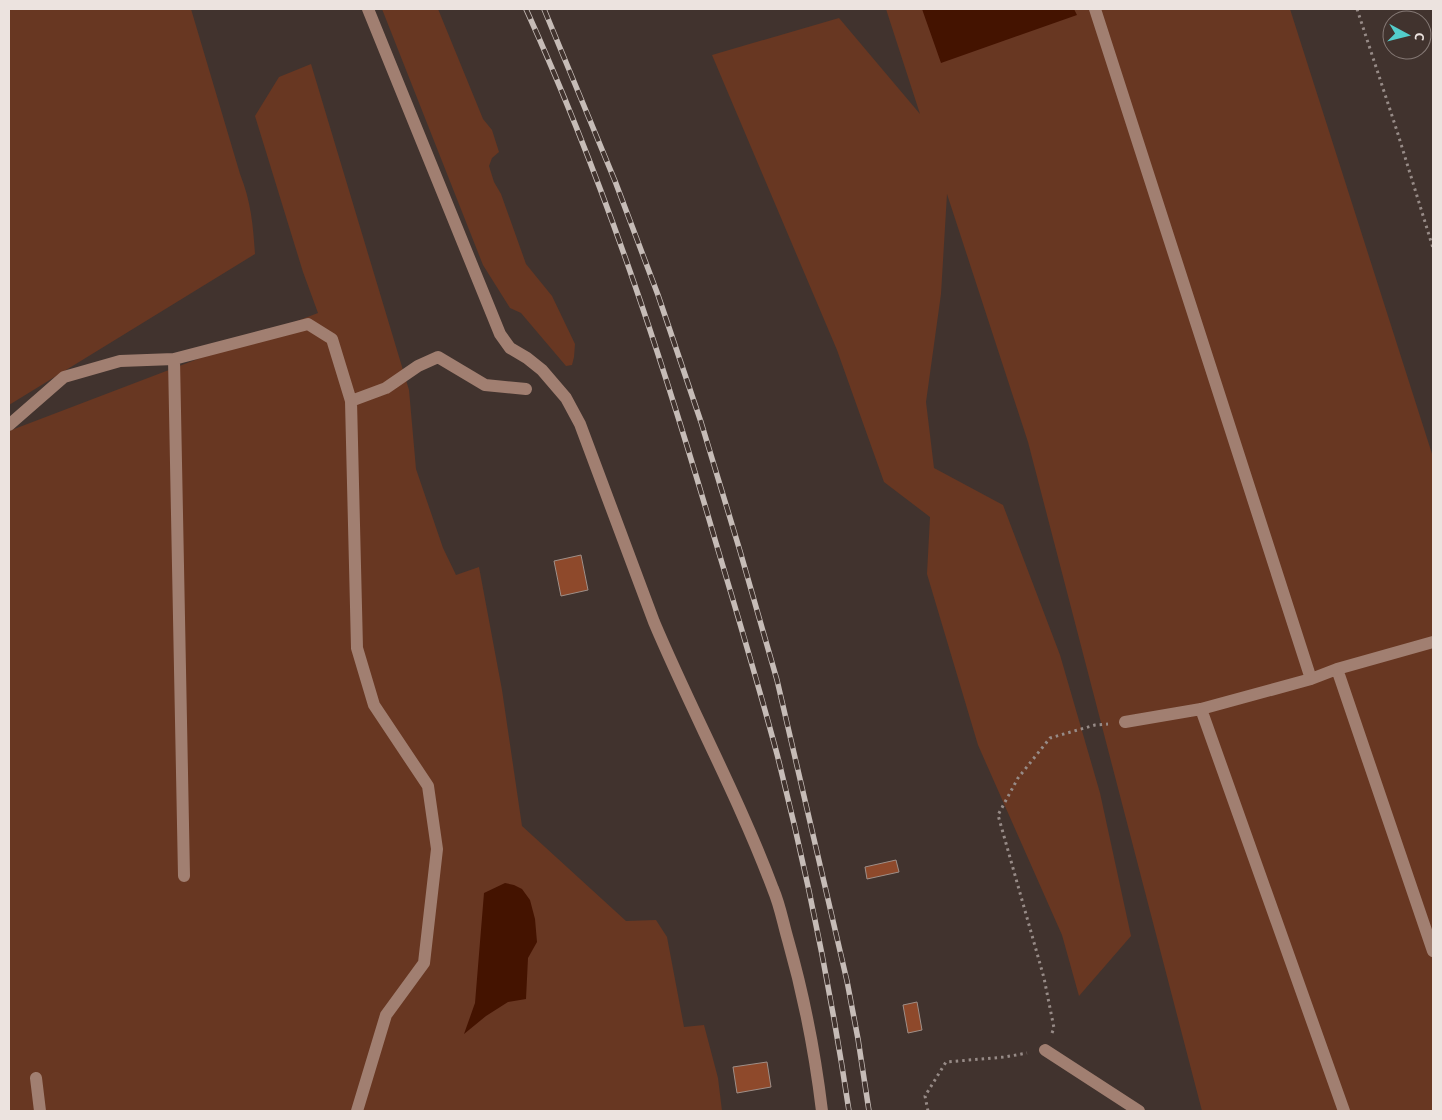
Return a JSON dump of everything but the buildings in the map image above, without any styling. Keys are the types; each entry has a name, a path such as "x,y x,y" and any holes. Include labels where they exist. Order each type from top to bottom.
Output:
{"lane":[{"path":"368,9 500,334 510,348 542,370 566,398 580,424 661,637 768,874 800,985 809,1024 822,1111"},
{"path":"1095,9 1311,679"},
{"path":"9,425 64,377 120,361 174,359 308,324 332,339 351,401 357,648 374,705 428,786 438,849 424,963 386,1015 357,1111"},
{"path":"351,401 386,388 418,366 438,357 485,384 526,389"},
{"path":"174,359 184,876"},
{"path":"1126,722 1201,709 1311,679 1337,669 1433,642"},
{"path":"1337,669 1433,951"},
{"path":"1201,709 1344,1111"},
{"path":"1045,1050 1139,1111"},
{"path":"36,1078 40,1111"}],"path":[{"path":"1357,9 1433,248"},
{"path":"928,1111 925,1096 946,1062 1005,1057 1045,1050 1054,1028 1044,978 998,815 1018,778 1050,738 1095,725 1126,722"}],"shaded area":[{"path":"9,9 191,9 247,194 255,254 9,405"},
{"path":"382,9 438,9 483,119 492,130 499,152 492,158 489,166 526,264 552,296 575,344 572,365 566,366 521,313 510,308 483,265"},
{"path":"886,9 1290,9 1433,457 1433,1111 1202,1111 1028,442 947,194 941,294 926,402 934,468 1003,505 1060,655 1100,793 1131,936 1079,996 1062,935 978,745 927,574 930,517 884,482 837,350 712,55 839,18 920,114"},
{"path":"922,9 1074,9 1077,15 941,63"},
{"path":"311,64 409,390 416,469 443,548 456,575 479,567 502,690 522,826 626,921 656,920 667,937 684,1027 704,1025 718,1078 722,1111 9,1111 9,431 318,313 303,272 255,116 279,77"},
{"path":"505,883 522,889 530,900 535,919 537,942 528,958 526,999 508,1002 486,1016 464,1034 475,1003 484,893"}],"railway":[{"path":"526,9 581,139 630,272 675,407 747,648 777,754 808,887 826,976 849,1111"},
{"path":"544,9 615,181 658,295 701,422 740,551 777,680 847,981 869,1111"}]}
